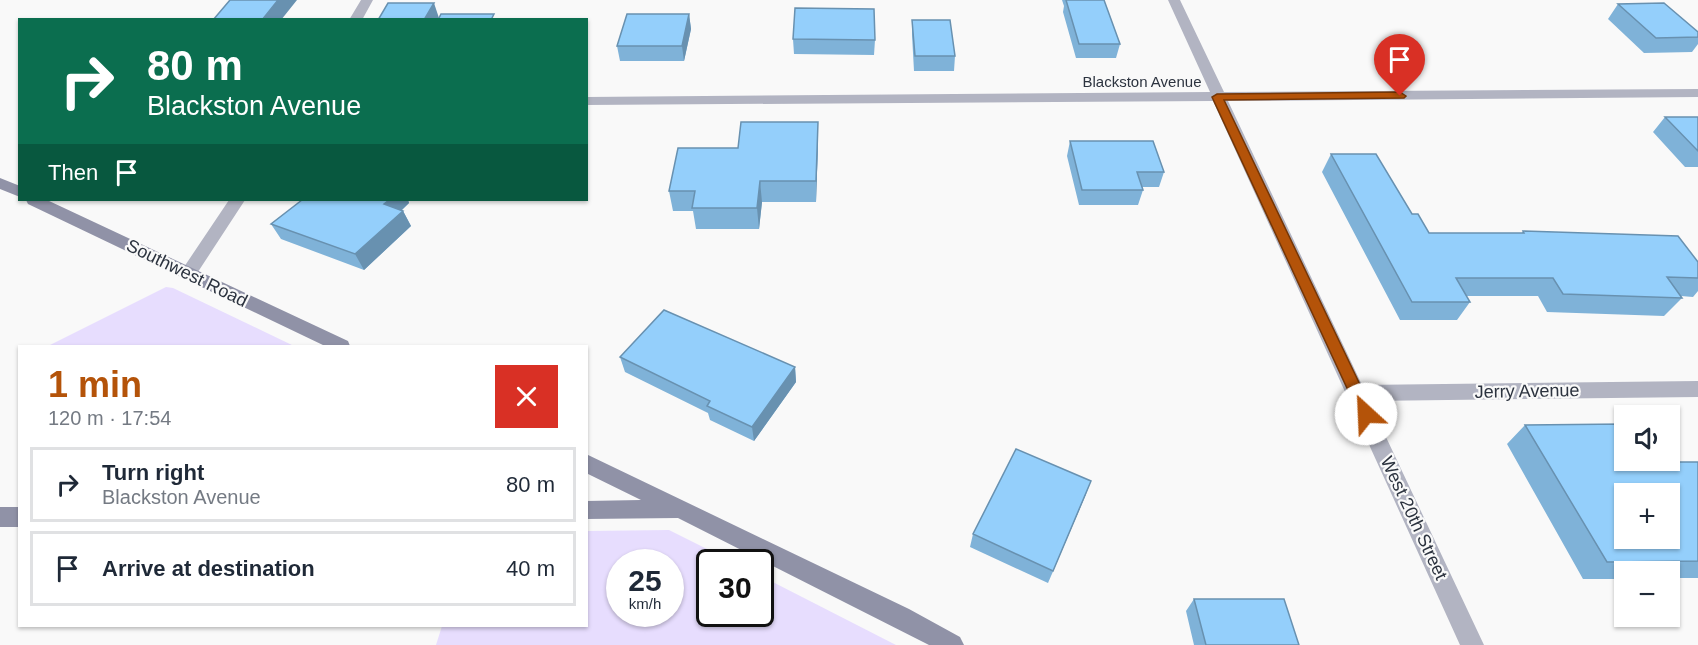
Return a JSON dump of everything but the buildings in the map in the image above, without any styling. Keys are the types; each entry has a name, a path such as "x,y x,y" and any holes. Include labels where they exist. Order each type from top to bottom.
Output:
{"street":[{"path":"356,18 367,0"},
{"name":"West 20th Street","path":"1174,0 1472,645"},
{"name":"Blackston Avenue","path":"588,100 1698,93"},
{"path":"0,183 18,191"},
{"name":"Southwest Road","path":"36,201 339,345"},
{"path":"188,274 236,201"},
{"name":"Jerry Avenue","path":"1357,393 1698,389"},
{"path":"588,464 684,509 901,617 952,645"},
{"path":"588,510 684,509"},
{"path":"0,517 18,517"}],"shaded area":[{"path":"166,287 173,288 292,345 50,345"},
{"path":"669,530 707,549 696,549 696,627 774,627 774,583 896,645 436,645 442,627 588,627 588,531"}],"route":[{"path":"1366,414 1217,97 1400,96"}]}
